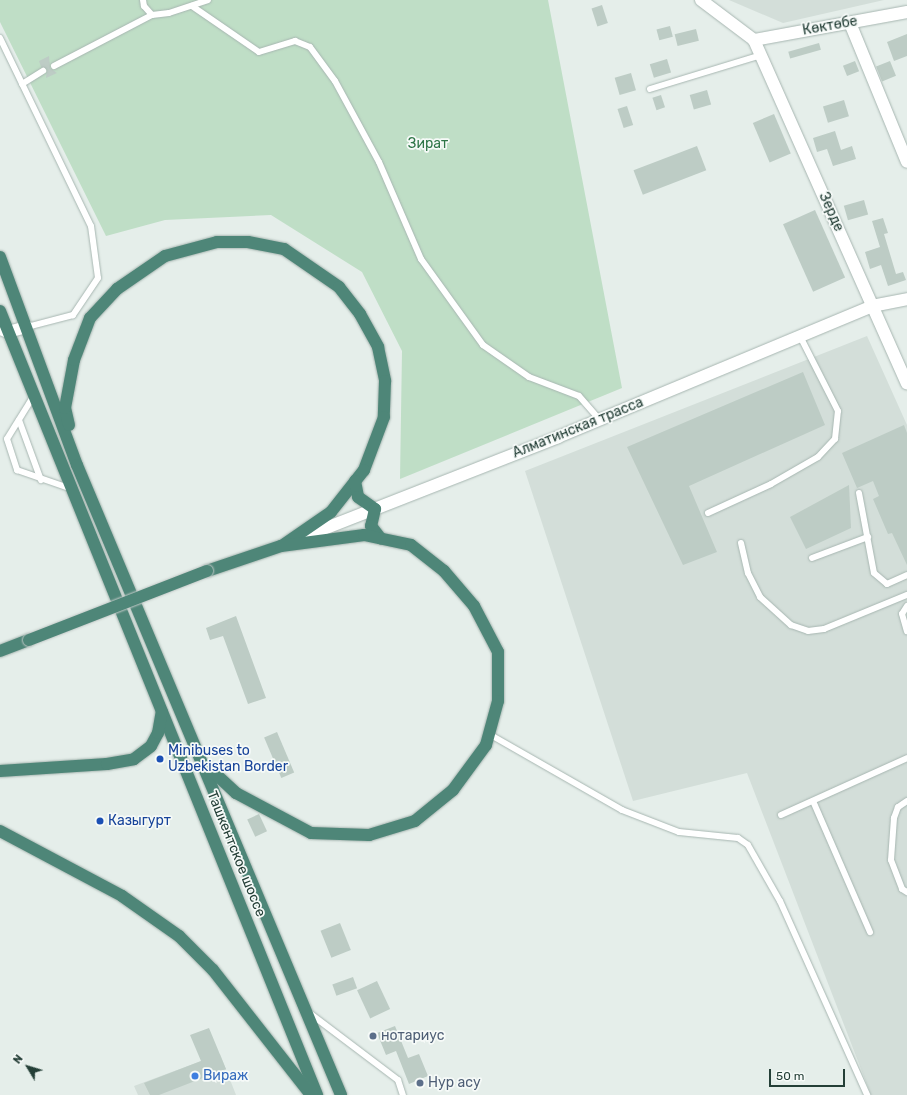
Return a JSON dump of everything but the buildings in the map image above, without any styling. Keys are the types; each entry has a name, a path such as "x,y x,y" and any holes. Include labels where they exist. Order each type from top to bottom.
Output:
{"highway":[{"path":"77,465 65,408 74,360 90,318 117,289 165,256 217,242 248,242 284,249 339,287 360,314 378,347 385,381 384,417 364,470 331,512 281,546"},
{"path":"0,257 77,465 204,763 341,1095"},
{"name":"Ташкентское шоссе","path":"0,312 4,330 73,490 317,1095"},
{"path":"355,481 358,498 375,509 371,526 381,539"},
{"path":"73,490 86,486"},
{"path":"0,651 207,571 281,546 364,535 411,545 444,571 474,606 498,652 498,701 486,746 453,790 415,821 369,835 311,833 236,793 204,763"},
{"path":"0,771 107,764 134,759 151,746 158,733 160,706 174,693"},
{"path":"0,831 122,896 179,936 213,970 311,1095"},
{"path":"286,1019 306,1010"}],"street":[{"path":"702,0 754,40"},
{"name":"Көктөбе","path":"754,40 907,12"},
{"path":"850,23 907,162"},
{"name":"Зерде","path":"754,40 872,306 904,372 907,384"},
{"name":"Алматинская трасса","path":"281,546 600,420 872,306 907,299"},
{"path":"4,330 26,327"}],"lane":[{"path":"143,0 144,6 152,15"},
{"path":"54,66 152,15 192,6 208,0"},
{"path":"192,6 259,52 295,41 310,47 335,80 379,162 421,259 483,345 529,377 579,396 600,420"},
{"path":"0,38 91,226 98,278 73,315 26,327"},
{"path":"650,88 761,56"},
{"path":"22,84 43,72"},
{"path":"708,513 771,484 811,461 835,439 838,411 800,336"},
{"path":"33,397 7,439 17,470 41,480 73,490"},
{"path":"19,420 41,480"},
{"path":"859,493 874,573 880,580 887,584 907,575"},
{"path":"812,558 868,537"},
{"path":"741,543 748,573 760,598 791,625 808,632 824,629 907,595"},
{"path":"907,606 902,614 907,631"},
{"path":"489,734 622,810 679,832 738,838 748,845 780,901 867,1095"},
{"path":"781,815 907,758"},
{"path":"813,801 870,932"},
{"path":"907,801 898,807 894,818 891,860 902,889 907,892"},
{"path":"306,1010 398,1080 403,1095"}],"shaded area":[{"path":"729,0 884,0 783,23"},
{"path":"867,336 907,425 907,1095 871,1095 747,773 633,801 525,471"},
{"name":"Вираж","path":"220,1054 236,1095 138,1095 134,1086"}],"green space":[{"name":"Зират","path":"0,0 548,0 622,388 400,479 402,351 362,272 271,215 165,220 106,236 0,22"}],"place":[{"name":"Minibuses to Uzbekistan Border","path":"160,759"},
{"name":"Казыгурт","path":"100,821"},
{"name":"нотариус","path":"373,1036"},
{"name":"Вираж","path":"195,1076"},
{"name":"Нур асу","path":"420,1083"}]}
